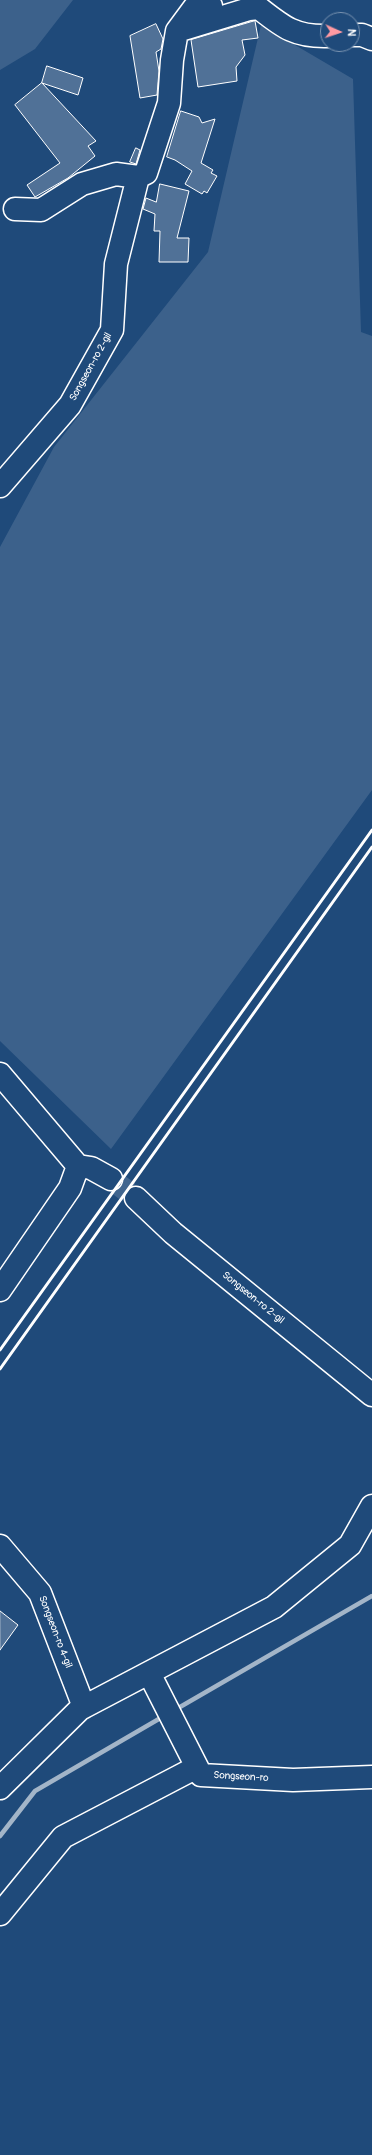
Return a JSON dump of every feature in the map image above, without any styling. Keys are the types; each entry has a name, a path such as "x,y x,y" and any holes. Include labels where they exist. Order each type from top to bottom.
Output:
{"street":[{"name":"Songseon-ro 2-gil","path":"0,486 70,405 112,330 116,264 138,176 146,173 169,102 172,60 177,31 194,8 211,6"},
{"path":"177,31 249,9 259,8 286,30 313,37 320,37"},
{"path":"360,35 372,39"},
{"path":"15,208 41,210 82,184 116,174 138,176"},
{"path":"0,1074 78,1166 91,1168 112,1179"},
{"path":"0,1290 70,1188 78,1166"},
{"name":"Songseon-ro 2-gil","path":"136,1198 173,1233 372,1395"},
{"path":"0,1788 84,1707 274,1607 350,1545 372,1506"},
{"name":"Songseon-ro 4-gil","path":"0,1546 40,1593 84,1707"},
{"path":"0,1914 63,1837 197,1767 149,1673"},
{"name":"Songseon-ro","path":"197,1767 201,1775 293,1780 372,1777"}],"shaded area":[{"path":"0,0 73,0 35,49 0,70"},
{"path":"261,25 353,79 361,332 372,336 372,790 111,1149 0,1041 0,547 54,447 208,252"}],"building":[{"path":"255,21 258,38 242,40 245,55 236,67 237,81 198,87 191,40"},
{"path":"156,24 163,39 161,49 156,52 159,71 157,95 140,98 130,36"},
{"path":"47,66 83,78 78,95 42,83"},
{"path":"42,83 96,141 88,146 95,156 68,178 35,197 27,185 60,163 15,105"},
{"path":"181,111 199,117 202,123 215,119 201,163 213,170 211,173 217,176 207,193 204,191 202,194 185,184 192,171 175,160 167,157"},
{"path":"136,148 140,150 136,164 130,162"},
{"path":"160,184 189,191 177,238 189,238 188,262 159,262 160,231 154,231 155,214 143,209 146,198 156,202"},
{"path":"0,1611 18,1625 0,1650"}],"waterway":[{"path":"180,1707 372,1596"},
{"path":"0,1836 35,1791 164,1716"}],"tunnel":[{"path":"111,1179 136,1198"}],"railway":[{"path":"0,1350 372,830"},
{"path":"0,1369 372,847"}]}
